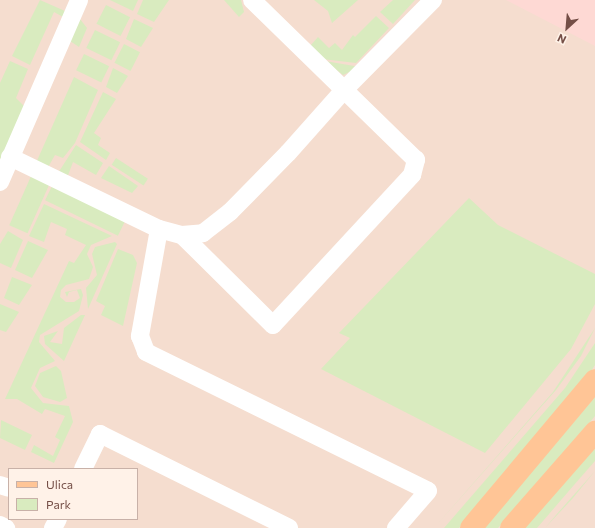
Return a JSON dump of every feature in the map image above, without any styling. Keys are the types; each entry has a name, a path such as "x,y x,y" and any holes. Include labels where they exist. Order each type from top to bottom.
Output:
{"main road":[{"path":"471,528 595,380"},
{"path":"511,528 595,432"}],"street":[{"path":"0,182 79,0"},
{"path":"182,235 273,325 412,175 416,160 252,0"},
{"path":"10,158 159,229 182,235 203,233 230,212 344,90 433,0"},
{"path":"159,229 140,336 146,352 428,491 396,528"},
{"path":"83,468 100,434 289,528"},
{"path":"0,525 6,528"}],"shaded area":[{"path":"0,0 595,0 595,528 0,528"},
{"path":"506,0 595,0 595,46"}],"green space":[{"path":"40,0 65,11 63,17 54,12 30,65 12,56"},
{"path":"110,0 138,0 133,11"},
{"path":"143,0 169,0 154,22 137,14"},
{"path":"224,0 241,0 244,12 239,17"},
{"path":"314,0 358,0 332,23 328,11"},
{"path":"393,0 415,0 393,24 380,12"},
{"path":"106,5 130,17 121,36 96,24"},
{"path":"376,16 389,28 356,63 322,59 310,46 318,37 329,48 335,43 342,50 353,35 355,37"},
{"path":"80,19 87,28 79,47 70,41"},
{"path":"134,19 153,28 141,47 126,39"},
{"path":"95,30 120,42 111,60 86,48"},
{"path":"124,44 140,52 131,71 114,63"},
{"path":"84,54 109,66 101,82 76,70"},
{"path":"10,61 28,69 16,98 24,106 0,161 0,83"},
{"path":"325,61 360,67 343,75"},
{"path":"113,68 128,76 117,93 106,87"},
{"path":"74,77 98,90 75,143 63,158 55,155 47,169 36,163"},
{"path":"103,92 116,99 94,133 101,138 98,145 110,153 106,160 80,142"},
{"path":"76,145 103,163 96,175 73,162 67,178 58,173"},
{"path":"116,158 148,179 144,185 112,165"},
{"path":"109,166 138,186 132,193 101,178"},
{"path":"32,174 50,182 27,233 9,225"},
{"path":"53,184 126,220 118,236 45,200"},
{"path":"469,198 498,225 595,274 595,304 571,349 485,453 321,369 350,338 339,333"},
{"path":"44,204 112,236 91,245 87,254 93,267 89,279 66,285 61,290 60,297 66,302 74,302 80,298 77,290 69,292 67,297 65,292 81,289 83,295 79,311 40,335 39,342 55,361 40,368 31,388 43,403 69,406 73,422 54,463 31,452 34,445 53,456 60,440 55,437 65,416 45,409 42,414 17,399 5,399 69,261 74,263 86,245 65,235 67,229 51,222 44,242 29,236"},
{"path":"8,231 23,240 11,268 0,263 0,244"},
{"path":"28,241 48,250 32,278 15,270"},
{"path":"115,242 117,244 88,309 86,288 97,275 92,254 95,247"},
{"path":"118,249 133,255 137,263 123,326 101,315 105,306 96,301"},
{"path":"12,277 32,285 19,305 4,298"},
{"path":"0,304 19,312 6,332 0,330"},
{"path":"81,315 85,315 64,361 45,344 44,336 58,331 50,342 62,344 64,328"},
{"path":"595,328 581,356 556,390 434,528 553,392"},
{"path":"595,343 595,365 582,385 459,528 444,528 565,388"},
{"path":"56,366 61,371 67,398 60,402 43,397 35,386 40,373"},
{"path":"595,397 595,416 559,459 498,528 483,528"},
{"path":"1,420 32,435 25,450 0,438"},
{"path":"595,444 595,461 537,528 522,528"},
{"path":"595,471 573,498 545,528 556,515"}]}
